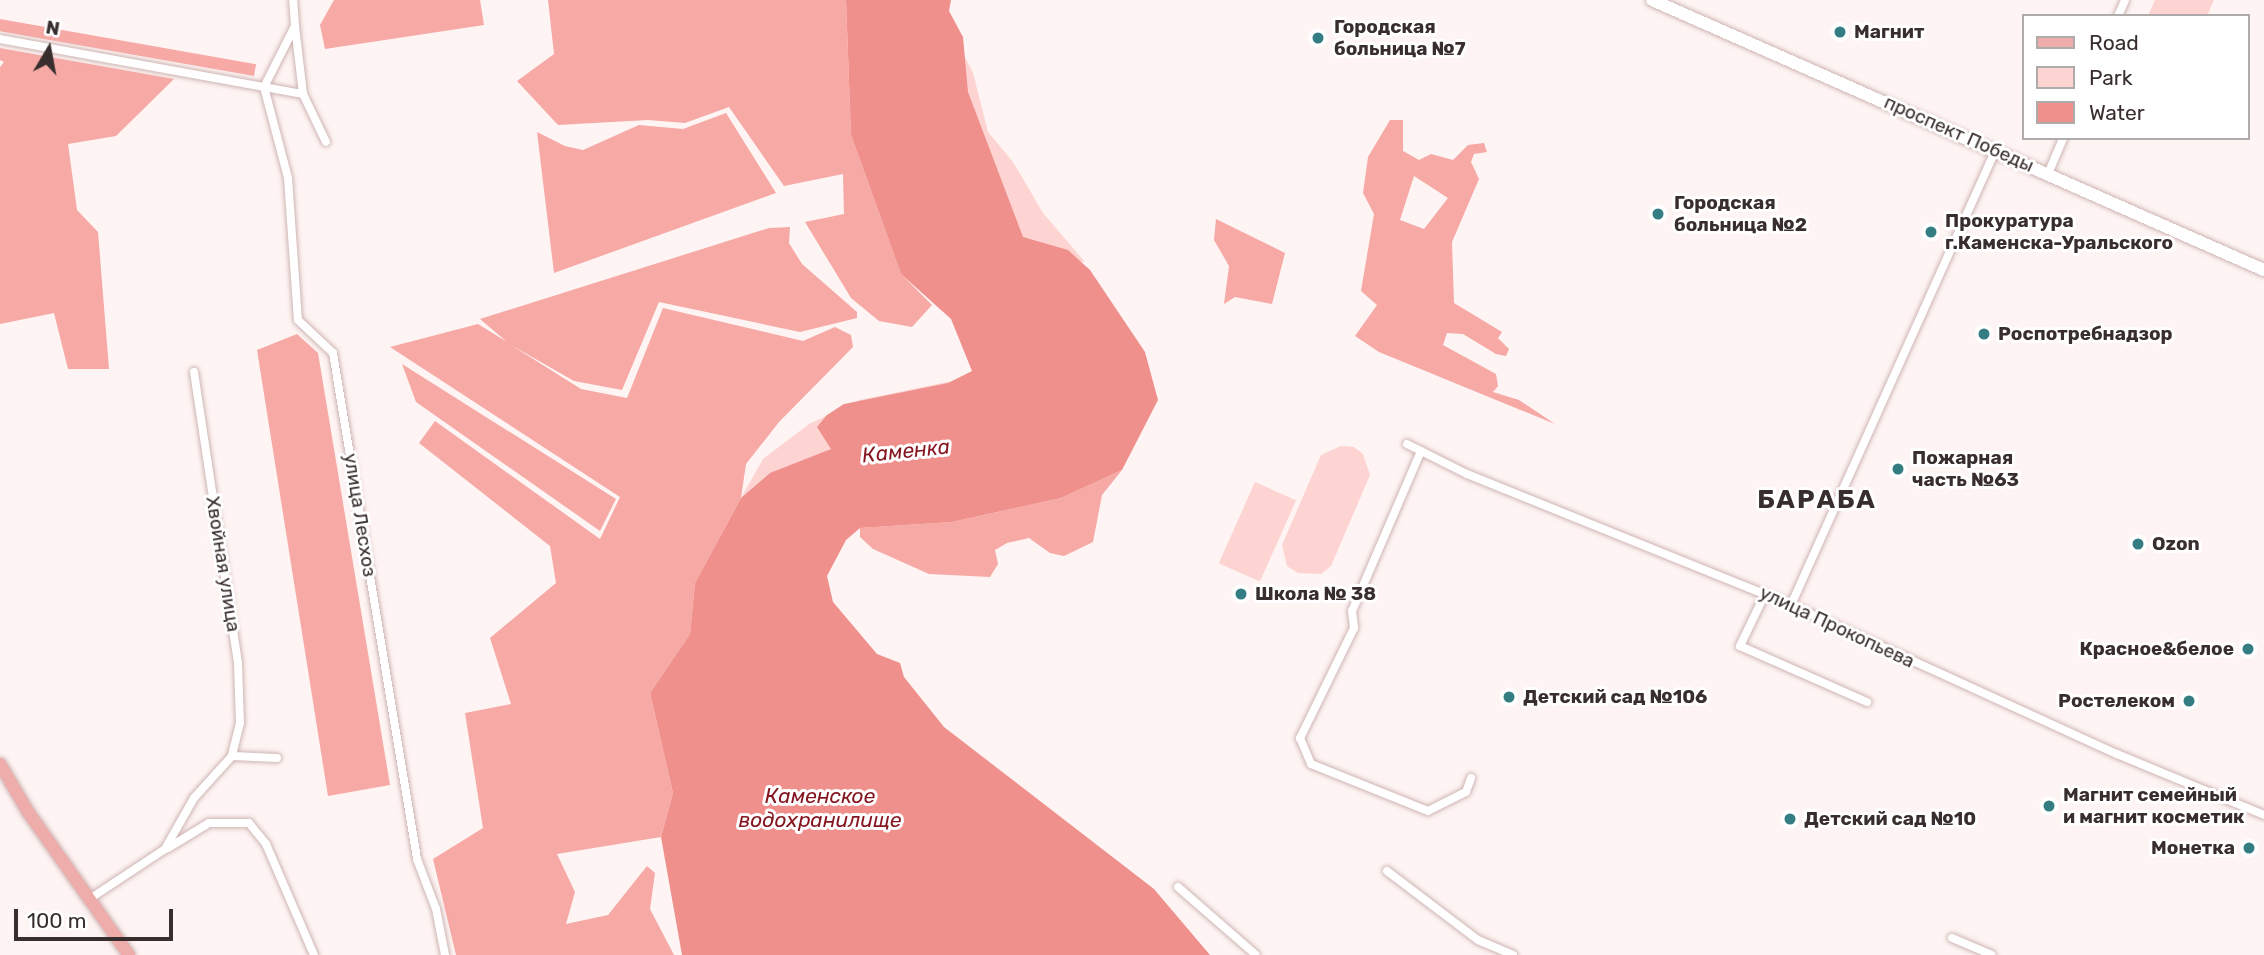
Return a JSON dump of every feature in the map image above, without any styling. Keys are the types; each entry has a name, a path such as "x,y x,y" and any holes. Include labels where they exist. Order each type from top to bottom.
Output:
{"main road":[{"path":"0,764 88,900 128,955"}],"street":[{"path":"293,0 303,94 326,142"},
{"name":"проспект Победы","path":"1652,0 2264,270"},
{"path":"264,87 295,26"},
{"path":"0,39 303,94"},
{"name":"улица Лесхоз","path":"264,87 288,178 298,320 333,354 417,859 436,909 445,955"},
{"path":"2048,174 2062,140"},
{"path":"1791,605 1995,152"},
{"name":"Хвойная улица","path":"194,372 238,663 240,723 232,756"},
{"name":"улица Прокопьева","path":"1407,444 1791,605 2118,754 2264,815"},
{"path":"1421,451 1352,611 1354,628 1300,738 1311,764 1428,811 1465,792 1471,778"},
{"path":"1765,594 1740,646 1867,702"},
{"path":"165,849 194,798 232,756 277,758"},
{"path":"88,900 209,823 249,823 267,844 314,955"},
{"path":"1387,871 1478,940 1513,955"},
{"path":"1178,887 1256,955"},
{"path":"1952,938 1992,955"}],"green space":[{"path":"2155,0 2214,0 2208,14 2149,14"},
{"path":"958,43 973,73 988,132 1013,162 1043,213 1085,262 1026,255 966,105"},
{"path":"952,381 741,498 763,459 809,424 860,400"},
{"path":"1341,446 1354,447 1363,454 1370,475 1331,566 1321,574 1298,573 1287,566 1282,545 1321,455"},
{"path":"1255,482 1296,500 1260,582 1219,563"}],"shaded area":[{"path":"334,0 480,0 484,25 325,49 320,25"},
{"path":"548,0 846,0 851,135 901,274 932,305 912,327 879,321 851,298 805,222 844,214 843,174 784,186 729,107 685,123 648,120 558,125 517,81 554,54"},
{"path":"0,19 256,64 254,76 0,31"},
{"path":"0,48 174,79 116,136 68,144 77,210 98,232 109,369 68,369 54,313 0,324 0,67 4,62 0,60"},
{"path":"726,113 776,193 554,273 537,132 565,146 583,150 639,125 683,129"},
{"path":"1390,120 1403,120 1403,151 1419,160 1431,154 1453,160 1468,145 1484,143 1487,152 1474,154 1471,162 1479,179 1452,242 1454,303 1502,332 1498,338 1509,349 1506,356 1496,354 1463,334 1447,333 1443,345 1496,374 1498,386 1493,392 1519,400 1555,424 1379,352 1355,336 1377,305 1361,291 1374,214 1363,193 1368,157","holes":["1414,176 1448,198 1424,229 1400,220"]},
{"path":"1216,219 1285,253 1272,304 1235,297 1224,304 1229,266 1214,240"},
{"path":"790,227 789,243 802,264 857,312 857,318 800,332 659,302 622,390 574,381 511,345 581,389 627,398 663,308 803,341 835,327 851,335 853,347 779,422 746,464 741,498 695,583 690,634 650,693 673,793 661,837 557,854 575,892 566,924 608,915 647,866 655,873 650,909 674,955 456,955 433,859 483,828 465,713 511,704 490,638 556,583 550,546 419,443 435,421 600,539 620,497 390,347 478,324 507,342 480,319 769,228"},
{"path":"297,334 318,353 390,785 328,796 257,350"},
{"path":"402,364 616,499 600,531 416,402"},
{"path":"1122,470 1102,495 1093,542 1064,556 1050,553 1029,538 1007,543 995,550 998,564 990,577 929,574 873,549 860,537 860,528 952,522 1061,498"}],"water":[{"name":"Каменское водохранилище","path":"846,0 951,0 949,11 963,37 968,92 1023,237 1068,250 1090,270 1145,352 1158,400 1122,470 1061,498 952,522 860,528 846,540 827,576 833,602 877,654 900,663 904,677 944,727 1154,889 1210,955 682,955 661,837 673,793 650,693 690,634 695,583 741,498 770,473 831,449 817,427 827,415 844,404 948,383 972,371 951,319 901,274 851,135"}],"place":[{"name":"Магнит","path":"1840,32"},
{"name":"Городская больница №7","path":"1318,38"},
{"name":"Городская больница №2","path":"1658,214"},
{"name":"Прокуратура г.Каменска-Уральского","path":"1931,232"},
{"name":"Роспотребнадзор","path":"1984,334"},
{"name":"Пожарная часть №63","path":"1898,469"},
{"name":"Ozon","path":"2138,544"},
{"name":"Школа № 38","path":"1241,594"},
{"name":"Красное&белое","path":"2248,649"},
{"name":"Детский сад №106","path":"1509,697"},
{"name":"Ростелеком","path":"2189,701"},
{"name":"Магнит семейный и магнит косметик","path":"2049,806"},
{"name":"Детский сад №10","path":"1790,819"},
{"name":"Монетка","path":"2249,848"}],"district":[{"name":"БАРАБА","path":"1817,500"}],"water label":[{"name":"Каменка","path":"906,451"}]}
